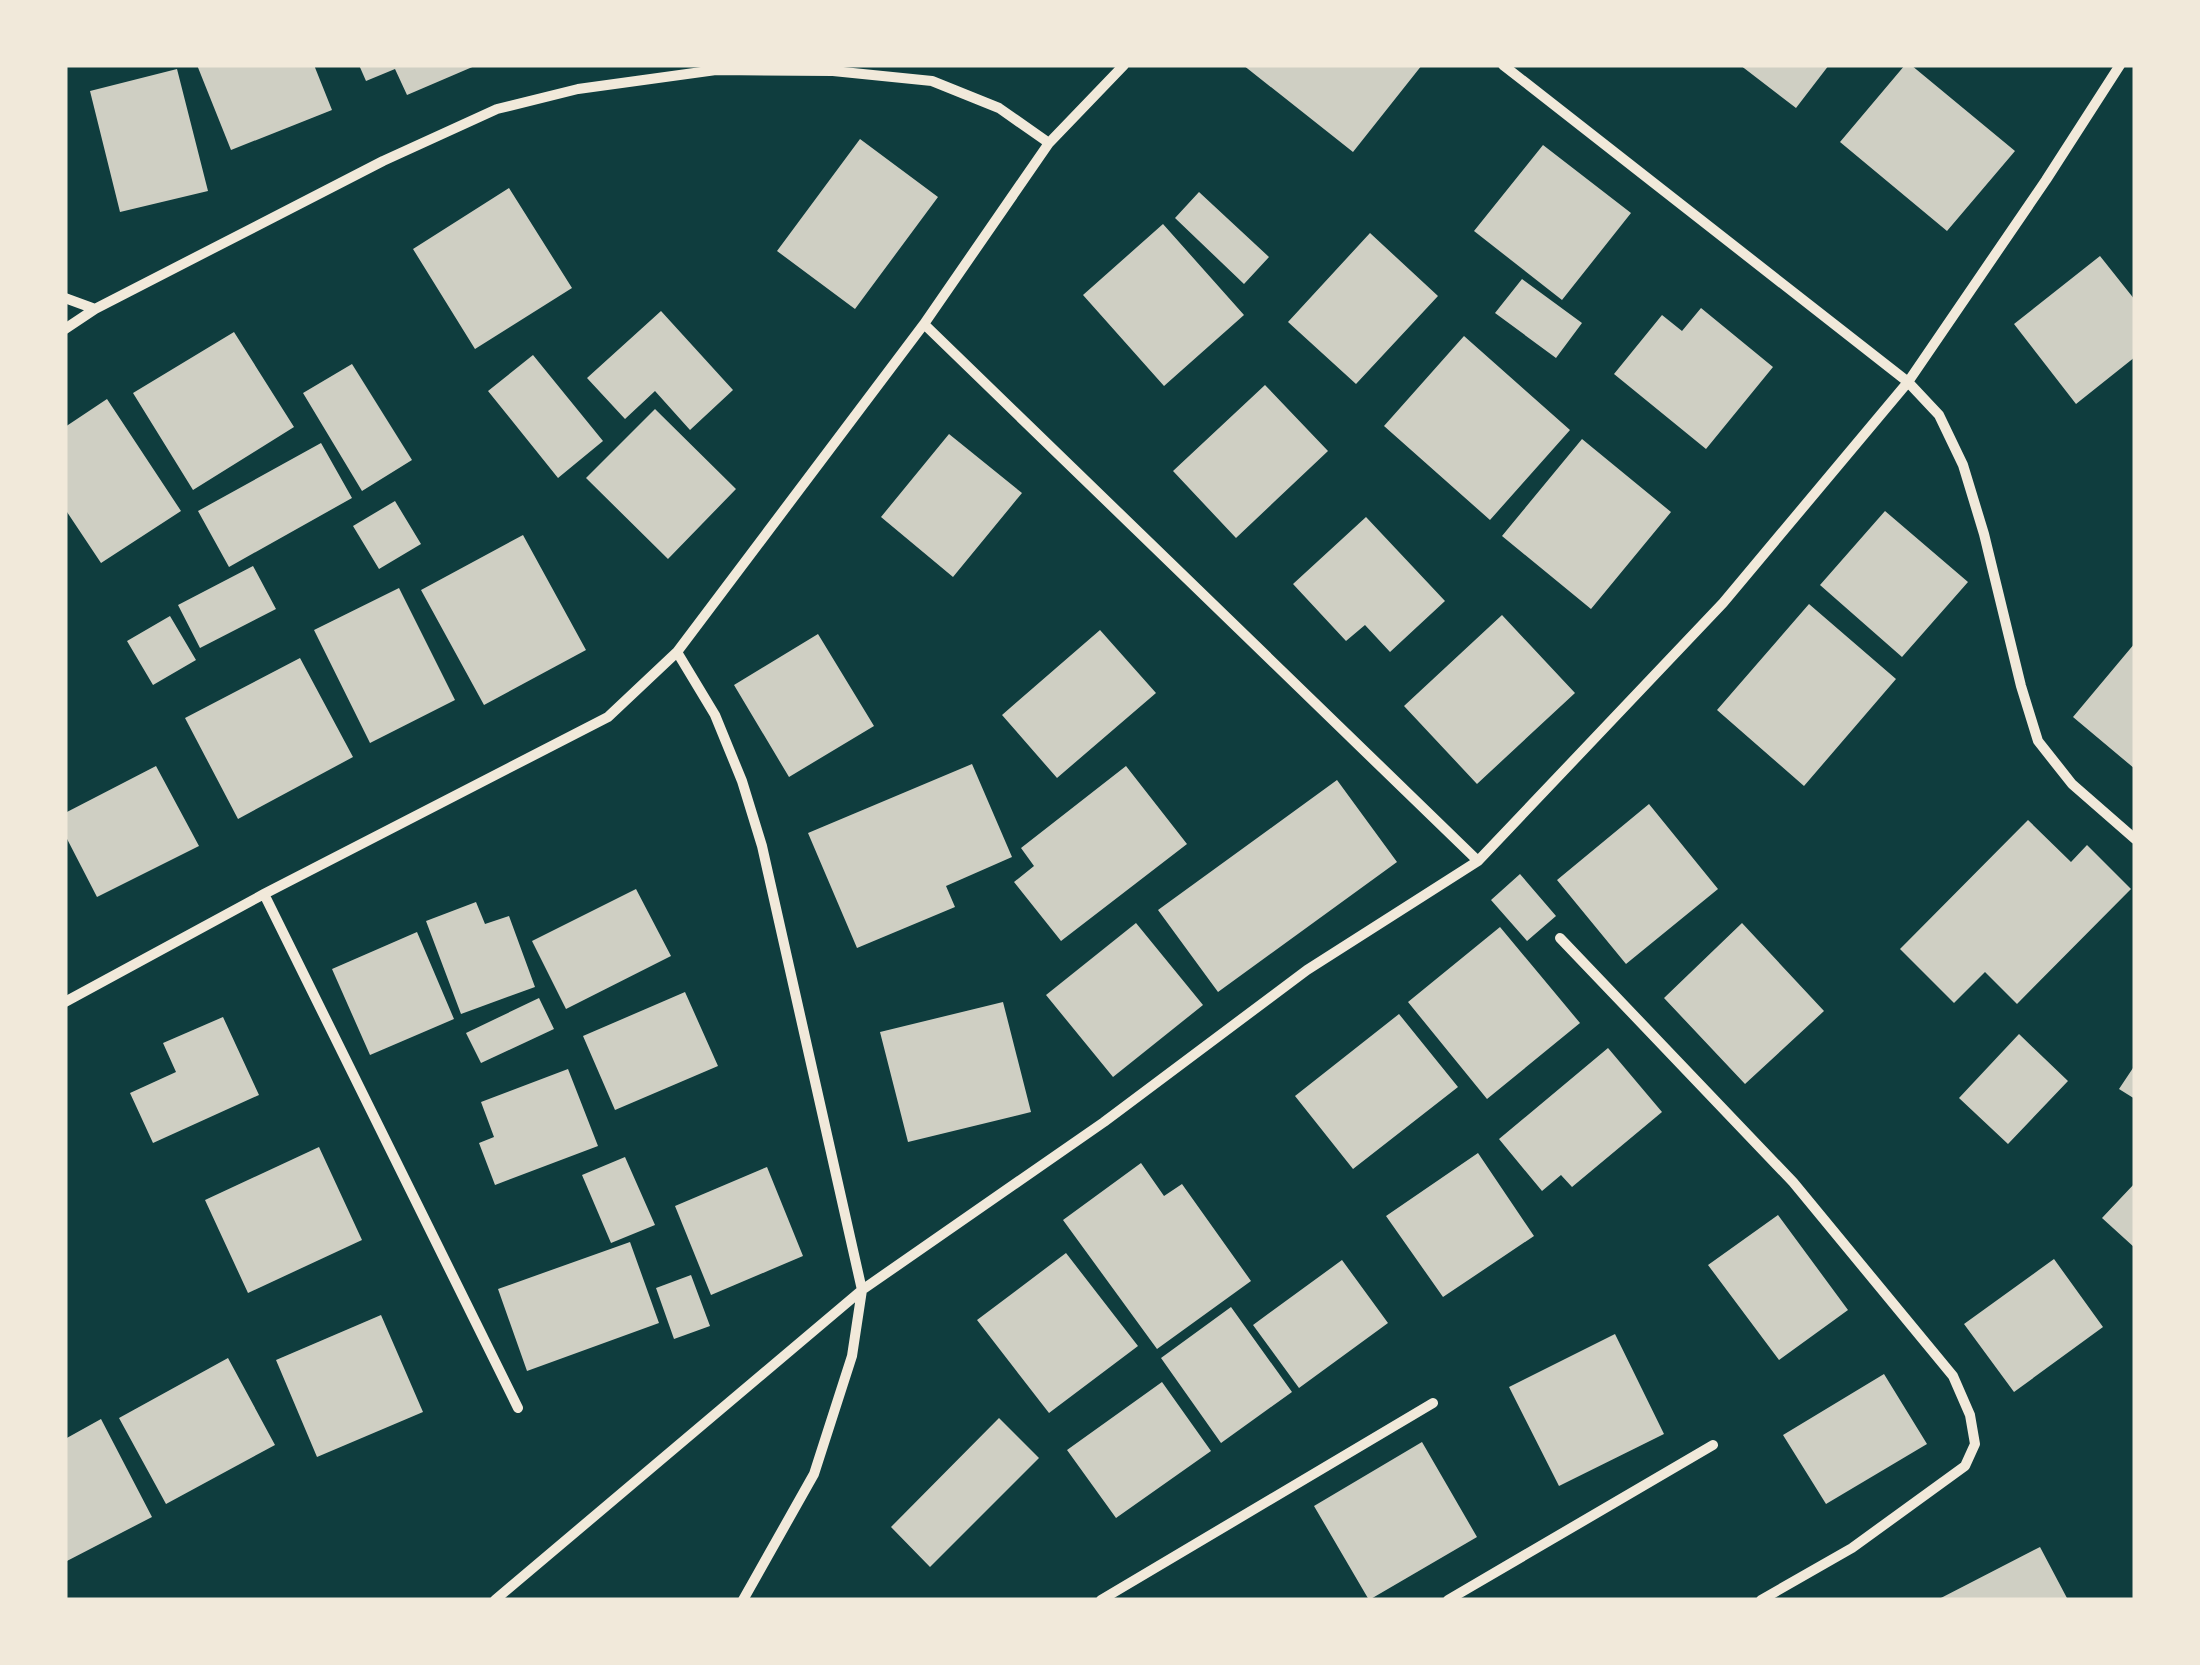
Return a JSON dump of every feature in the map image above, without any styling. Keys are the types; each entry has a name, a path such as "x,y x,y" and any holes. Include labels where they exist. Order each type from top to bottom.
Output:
{"street":[{"path":"65,1002 264,894 608,717 677,652 924,324 1049,142 1124,65"},
{"path":"1503,65 1908,382 1939,415 1963,466 1984,534 2038,741 2072,784 2135,840"},
{"path":"495,1600 862,1290 1104,1122 1307,970 1478,861 1723,603 1908,382 2120,65"},
{"path":"65,329 399,154 497,109 578,89 716,70 833,71 932,80 999,108 1049,142"},
{"path":"65,298 95,310"},
{"path":"924,324 1478,861"},
{"path":"677,652 715,715 742,780 762,846 862,1290 852,1356 814,1474 743,1600"},
{"path":"264,894 518,1408"},
{"path":"1560,938 1793,1182 1953,1376 1970,1415 1976,1444 1965,1466 1852,1548 1761,1600"},
{"path":"1101,1600 1434,1403"},
{"path":"1448,1600 1713,1445"}],"building":[{"path":"197,65 314,65 332,110 231,150"},
{"path":"359,65 477,65 407,95 395,69 366,81"},
{"path":"1243,65 1422,65 1353,152"},
{"path":"1740,65 1829,65 1796,108"},
{"path":"1905,65 1911,65 2015,151 1947,231 1840,142"},
{"path":"177,69 208,191 120,212 90,91"},
{"path":"860,139 938,197 855,309 777,251"},
{"path":"1543,145 1631,213 1562,300 1474,231"},
{"path":"509,188 572,288 475,349 413,249"},
{"path":"1199,192 1269,257 1244,284 1175,218"},
{"path":"1163,224 1244,315 1164,386 1083,295"},
{"path":"1370,233 1438,296 1356,384 1288,322"},
{"path":"2100,256 2135,300 2135,357 2076,404 2014,324"},
{"path":"1522,279 1582,323 1556,358 1495,313"},
{"path":"1701,308 1773,367 1706,449 1614,374 1662,315 1682,331"},
{"path":"661,311 733,390 690,430 655,391 625,419 587,378"},
{"path":"234,332 294,427 193,490 133,393"},
{"path":"1464,336 1570,430 1490,520 1384,426"},
{"path":"533,355 603,441 558,478 488,391"},
{"path":"352,364 412,460 362,491 303,393"},
{"path":"1265,385 1328,451 1236,538 1173,471"},
{"path":"107,399 181,511 101,563 65,509 65,427"},
{"path":"655,409 736,489 668,559 586,478"},
{"path":"949,434 1022,493 953,577 881,517"},
{"path":"1582,439 1671,512 1591,609 1502,536"},
{"path":"321,443 352,498 229,567 198,511"},
{"path":"395,501 421,544 379,569 353,526"},
{"path":"1885,511 1968,582 1902,657 1820,585"},
{"path":"1366,517 1445,601 1390,652 1365,625 1346,641 1293,584"},
{"path":"523,535 586,650 484,705 421,590"},
{"path":"253,566 276,609 200,648 178,605"},
{"path":"399,588 455,700 370,743 314,630"},
{"path":"1809,604 1896,679 1804,786 1717,710"},
{"path":"1502,615 1575,693 1477,784 1404,706"},
{"path":"170,616 196,660 153,685 127,641"},
{"path":"1100,630 1156,693 1057,778 1002,715"},
{"path":"818,634 874,726 789,777 734,685"},
{"path":"2135,643 2135,769 2073,717"},
{"path":"300,658 353,757 238,819 185,718"},
{"path":"972,764 1012,857 946,886 955,907 857,948 808,833"},
{"path":"156,766 199,846 97,897 65,835 65,813"},
{"path":"1126,766 1187,844 1061,941 1014,882 1034,866 1021,848"},
{"path":"1337,780 1397,862 1218,992 1158,910"},
{"path":"1649,804 1718,889 1626,964 1557,880"},
{"path":"2028,820 2071,862 2087,845 2131,889 2017,1004 1985,972 1954,1003 1900,949"},
{"path":"1520,874 1556,916 1527,941 1491,900"},
{"path":"636,889 671,956 566,1009 532,941"},
{"path":"476,902 485,924 509,916 535,987 461,1014 426,921"},
{"path":"1136,923 1203,1005 1113,1077 1046,995"},
{"path":"1742,923 1824,1011 1745,1084 1664,998"},
{"path":"1500,927 1580,1023 1487,1099 1408,1002"},
{"path":"417,932 454,1019 370,1055 332,969"},
{"path":"685,992 718,1066 615,1110 583,1036"},
{"path":"539,998 554,1029 481,1063 466,1033"},
{"path":"1003,1002 1031,1112 908,1142 880,1032"},
{"path":"1399,1014 1458,1087 1353,1169 1295,1096"},
{"path":"223,1017 259,1095 153,1143 130,1093 176,1072 163,1043"},
{"path":"2019,1034 2068,1081 2008,1144 1959,1098"},
{"path":"1608,1048 1662,1112 1572,1187 1561,1175 1542,1191 1499,1139"},
{"path":"2135,1065 2135,1099 2119,1089"},
{"path":"568,1069 598,1146 495,1185 479,1143 494,1137 481,1102"},
{"path":"319,1147 362,1240 248,1293 205,1200"},
{"path":"1478,1153 1534,1236 1443,1297 1386,1216"},
{"path":"625,1157 655,1225 611,1243 582,1175"},
{"path":"1141,1163 1164,1196 1182,1184 1251,1281 1157,1349 1063,1220"},
{"path":"767,1167 803,1256 711,1295 675,1206"},
{"path":"2135,1183 2135,1248 2102,1218"},
{"path":"1778,1215 1848,1310 1779,1360 1708,1265"},
{"path":"630,1242 659,1323 527,1371 498,1289"},
{"path":"1066,1253 1138,1346 1049,1413 977,1320"},
{"path":"2054,1259 2103,1327 2014,1392 1964,1324"},
{"path":"1342,1260 1388,1323 1299,1388 1253,1325"},
{"path":"691,1275 710,1326 674,1339 656,1288"},
{"path":"1231,1307 1292,1392 1221,1443 1161,1358"},
{"path":"381,1315 423,1412 317,1457 276,1360"},
{"path":"1615,1334 1664,1434 1559,1486 1509,1387"},
{"path":"228,1358 275,1445 166,1504 119,1418"},
{"path":"1884,1374 1927,1444 1826,1504 1783,1435"},
{"path":"1162,1382 1211,1451 1116,1518 1067,1450"},
{"path":"999,1418 1039,1458 930,1567 891,1527"},
{"path":"101,1419 152,1517 65,1562 65,1439"},
{"path":"1422,1442 1477,1537 1369,1600 1314,1506"},
{"path":"2040,1547 2068,1600 1937,1600"}]}
